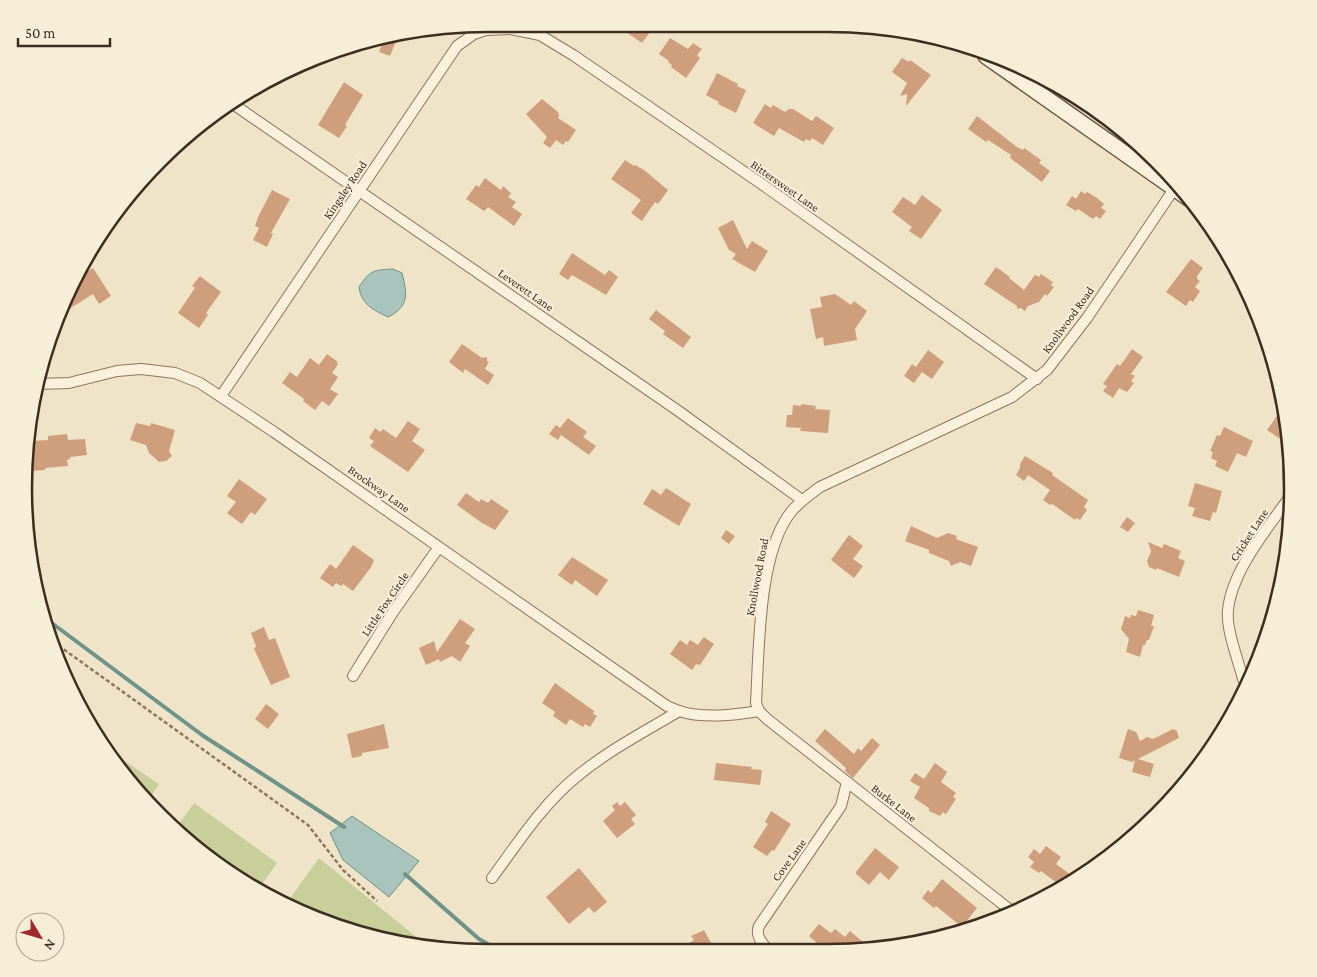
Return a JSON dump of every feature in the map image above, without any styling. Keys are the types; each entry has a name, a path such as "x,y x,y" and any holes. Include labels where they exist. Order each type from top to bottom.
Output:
{"street":[{"name":"Kingsley Road","path":"221,396 457,46 479,32"},
{"name":"Bittersweet Lane","path":"526,32 540,35 573,55 756,180 1037,379"},
{"path":"1000,66 1168,185"},
{"name":"Leverett Lane","path":"238,107 677,410 802,500"},
{"name":"Knollwood Road","path":"759,711 756,703 762,603 773,546 790,512 802,500 820,488 1012,397 1037,379 1087,318 1173,190"},
{"name":"Brockway Lane","path":"45,384 69,383 117,371 141,369 175,373 200,383 667,706 679,711"},
{"name":"Cricket Lane","path":"1243,678 1230,628 1228,611 1238,576 1254,547 1284,506"},
{"name":"Little Fox Circle","path":"353,676 393,612 439,547"},
{"path":"492,878 521,838 560,791 618,747 679,711 687,714 730,716 759,711"},
{"name":"Burke Lane","path":"759,711 1007,908"},
{"name":"Cove Lane","path":"763,944 759,940 757,931 759,926 842,806 847,782"}],"path":[{"path":"62,648 308,824 343,870 378,901"}],"green space":[{"path":"122,759 159,784 152,795"},
{"path":"194,803 277,863 262,884 235,868 180,823"},
{"path":"319,858 419,939 370,929 314,910 290,898"}],"water":[{"path":"393,269 402,273 406,293 400,308 388,317 365,302 359,287 366,277 373,272"},
{"path":"352,816 419,861 389,897 343,860 330,833"}],"building":[{"path":"626,32 650,32 642,43"},
{"path":"670,38 688,49 693,43 702,49 697,55 700,58 686,78 671,67 672,65 669,61 659,54"},
{"path":"396,42 390,56 379,52 381,45"},
{"path":"902,58 909,62 910,60 931,75 906,106 907,94 900,96 907,83 892,72"},
{"path":"717,73 746,90 736,113 718,104 719,102 706,95"},
{"path":"344,82 363,95 339,138 318,125"},
{"path":"542,99 558,112 558,118 576,130 568,142 566,141 563,145 556,140 550,148 543,143 547,137 526,114"},
{"path":"765,104 771,108 773,105 785,112 793,109 812,121 816,116 834,128 823,145 812,138 810,141 806,139 804,142 779,128 774,136 753,123"},
{"path":"977,116 1017,147 1023,150 1024,148 1041,160 1039,163 1050,171 1042,182 1010,158 1011,155 988,140 986,142 968,129"},
{"path":"625,160 644,170 668,190 658,204 655,202 642,221 631,213 641,200 611,179"},
{"path":"485,178 501,190 503,186 511,193 508,197 516,202 512,207 522,214 514,226 488,207 484,211 466,199 476,185 479,187"},
{"path":"272,190 290,199 271,233 273,234 267,247 253,240 259,228 255,226 258,217"},
{"path":"1081,191 1085,194 1087,192 1104,204 1101,208 1106,211 1100,219 1096,216 1093,219 1078,209 1076,211 1066,205 1072,196 1076,199"},
{"path":"922,195 942,210 921,239 909,231 912,227 892,212 903,197 915,205"},
{"path":"733,220 747,249 752,241 768,251 755,272 732,259 736,254 729,250 718,228"},
{"path":"572,253 605,275 609,270 618,277 606,295 572,275 568,280 559,274"},
{"path":"1191,259 1203,268 1197,276 1197,279 1200,281 1195,287 1200,291 1193,302 1190,300 1186,306 1166,292"},
{"path":"996,267 1024,290 1035,275 1039,277 1041,274 1053,282 1051,285 1054,287 1047,296 1045,294 1039,302 1028,306 1025,311 1021,308 1017,309 1017,306 984,284"},
{"path":"93,268 111,296 99,304 93,294 70,309 80,287 89,270"},
{"path":"200,276 221,292 206,313 208,315 199,328 178,313 195,288 192,286"},
{"path":"835,294 851,305 854,301 867,311 855,329 857,340 824,346 823,337 816,339 810,309 822,307 820,297"},
{"path":"656,310 691,337 683,348 663,334 665,331 649,319"},
{"path":"462,344 482,358 487,357 489,362 485,369 494,375 488,385 465,369 463,373 449,362"},
{"path":"1132,349 1143,357 1131,374 1135,376 1131,381 1134,383 1127,392 1119,388 1113,398 1103,391 1107,386 1103,384 1117,364 1120,366"},
{"path":"928,350 944,362 932,379 922,372 914,383 904,376 912,364 916,367"},
{"path":"327,354 338,362 332,373 338,377 330,389 338,394 329,406 322,401 315,410 303,401 304,399 282,383 290,372 297,377 310,358 319,365"},
{"path":"801,404 816,406 815,409 830,410 828,433 800,431 801,428 786,427 787,415 792,415 793,405 801,406"},
{"path":"1278,414 1282,440 1267,430"},
{"path":"568,418 587,432 583,437 596,446 589,455 561,435 558,440 549,434 556,425 560,428"},
{"path":"408,421 420,429 412,441 425,450 408,472 370,446 374,441 369,438 375,428 380,432 383,429 396,438"},
{"path":"136,423 150,426 151,423 175,430 169,451 172,456 166,461 159,462 149,453 146,445 130,440"},
{"path":"1224,427 1253,441 1246,457 1237,453 1228,472 1215,466 1217,461 1211,458 1213,452 1210,451 1217,435 1220,436"},
{"path":"67,434 68,440 85,439 87,455 70,457 67,460 68,466 33,471 35,441 48,440 48,436"},
{"path":"1025,456 1053,473 1052,475 1088,500 1084,507 1087,510 1080,520 1076,518 1075,520 1043,500 1050,490 1028,475 1024,481 1016,475"},
{"path":"239,479 267,499 255,515 251,512 242,524 227,513 236,502 227,496"},
{"path":"1195,483 1222,491 1216,513 1213,512 1210,521 1192,516 1195,508 1188,506"},
{"path":"666,488 691,504 679,526 643,504 652,489 661,495"},
{"path":"466,493 479,502 481,499 488,503 491,499 509,511 495,530 457,505"},
{"path":"1127,517 1135,523 1128,532 1120,527"},
{"path":"911,526 937,538 948,533 957,536 956,539 978,547 971,566 960,562 951,566 949,561 929,553 929,550 905,541"},
{"path":"726,530 735,536 729,544 721,538"},
{"path":"849,535 863,546 853,559 863,566 854,578 831,560"},
{"path":"1148,542 1162,548 1164,544 1181,551 1178,558 1185,561 1179,577 1157,568 1156,570 1149,567 1147,561 1151,551"},
{"path":"353,545 374,560 353,591 343,584 341,586 336,583 333,587 320,578 330,564 336,569"},
{"path":"572,557 608,580 597,596 575,580 572,585 558,575"},
{"path":"1138,610 1154,615 1151,626 1154,626 1149,640 1143,645 1140,657 1126,652 1129,639 1121,629 1125,616 1130,618 1131,615 1136,616"},
{"path":"460,619 475,629 465,643 470,646 460,662 452,656 440,662 439,659 426,665 419,648 434,641 437,652"},
{"path":"264,627 269,640 275,638 290,677 271,685 254,649 256,646 251,633"},
{"path":"704,637 714,644 700,665 696,664 692,670 670,654 680,640 687,645 690,640 698,645"},
{"path":"555,683 594,711 593,714 597,716 590,727 585,724 583,727 570,719 566,725 553,716 555,712 542,703"},
{"path":"266,704 279,714 268,729 255,719"},
{"path":"384,724 389,748 362,753 362,756 352,758 347,734"},
{"path":"825,729 854,754 858,748 861,751 872,738 880,745 853,778 845,771 846,768 815,741"},
{"path":"1128,729 1136,732 1140,741 1147,737 1153,739 1173,729 1177,731 1179,738 1138,759 1154,764 1150,777 1132,772 1135,760 1132,762 1119,758"},
{"path":"716,763 762,770 760,785 714,780"},
{"path":"935,763 947,772 941,782 956,793 953,797 956,799 946,814 943,812 940,816 929,811 929,808 914,798 920,787 910,781 915,773 924,779"},
{"path":"617,802 620,806 625,802 636,815 631,819 635,824 617,838 603,821 615,810 612,806"},
{"path":"771,811 791,824 774,851 772,850 767,856 753,847 768,824 765,822"},
{"path":"1046,846 1061,857 1056,864 1070,875 1057,883 1041,871 1039,873 1030,867 1034,862 1028,857 1034,849 1040,854"},
{"path":"875,848 899,867 889,880 880,872 869,885 856,872"},
{"path":"579,868 607,902 594,913 589,907 569,924 546,897"},
{"path":"942,879 977,908 965,923 960,925 936,906 934,908 922,898 928,890 931,893"},
{"path":"819,924 831,933 835,929 845,937 850,931 863,942 858,944 818,944 809,936"},
{"path":"704,930 712,944 687,944 694,940 691,936"}],"waterway":[{"path":"54,624 202,735 344,827"},
{"path":"405,874 479,939 488,944"}]}
